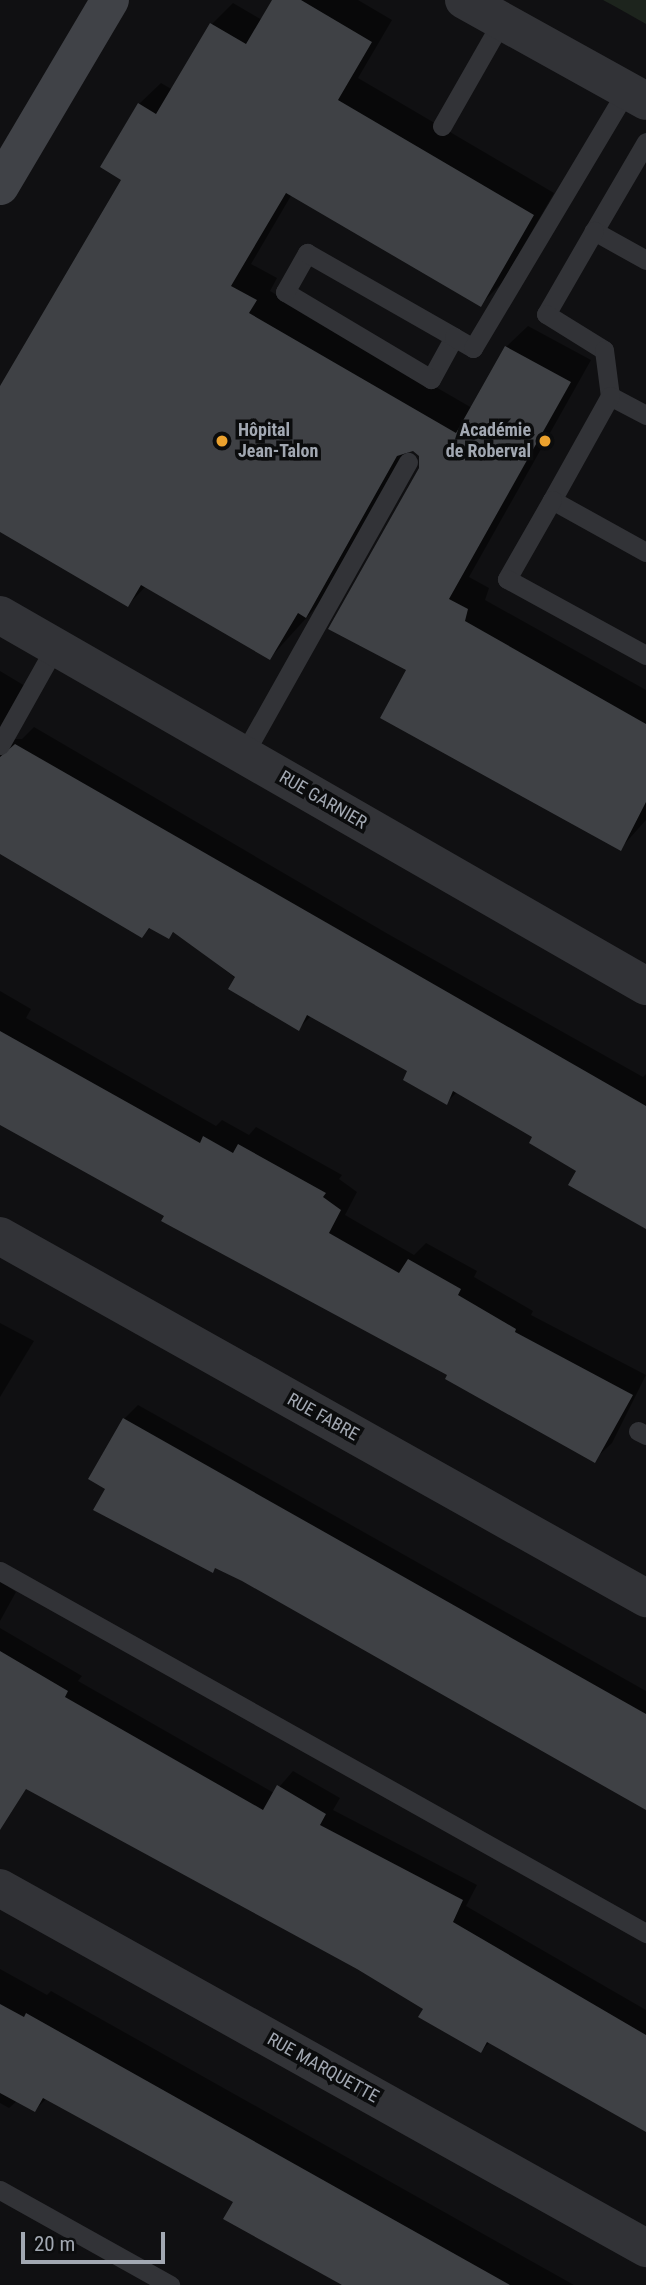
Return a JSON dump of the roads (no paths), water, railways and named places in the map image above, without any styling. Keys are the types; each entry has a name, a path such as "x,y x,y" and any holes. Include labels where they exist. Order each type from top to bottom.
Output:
{"main road":[{"path":"0,186 110,0"}],"street":[{"path":"464,0 636,96"},
{"name":"RUE GARNIER","path":"0,615 646,986"},
{"name":"RUE FABRE","path":"0,1236 646,1598"},
{"name":"RUE MARQUETTE","path":"0,1888 646,2248"}],"lane":[{"path":"442,126 502,21"},
{"path":"454,337 431,379 285,292 307,253 454,337 473,348 636,96"},
{"path":"646,142 546,314 604,350 610,396 507,579 646,655"},
{"path":"594,231 646,260"},
{"path":"610,396 646,415"},
{"path":"244,754 408,462"},
{"path":"552,500 646,552"},
{"path":"0,746 55,647"},
{"path":"0,1571 646,1933"},
{"path":"0,2190 170,2285"}],"place":[{"name":"Hôpital Jean-Talon","path":"222,441"},
{"name":"Académie de Roberval","path":"545,441"}]}
